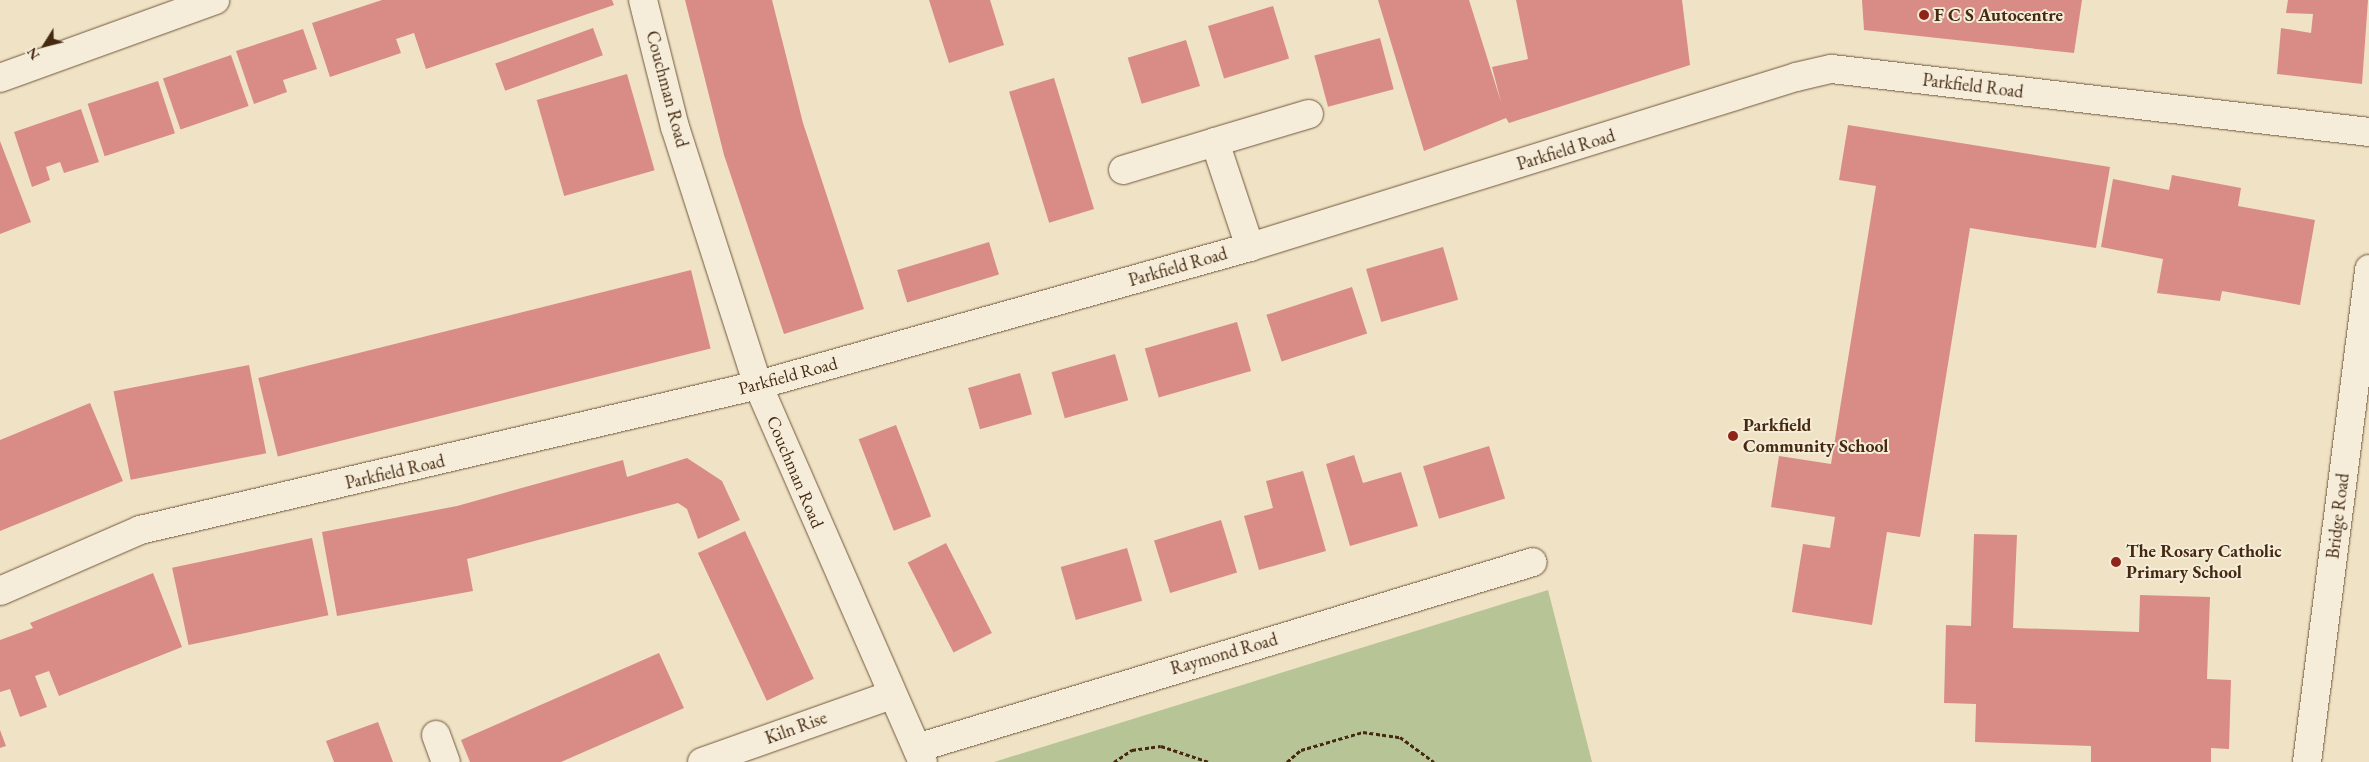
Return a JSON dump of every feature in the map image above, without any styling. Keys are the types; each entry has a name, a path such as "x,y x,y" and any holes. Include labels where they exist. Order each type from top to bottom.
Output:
{"street":[{"path":"0,78 215,0"},
{"name":"Couchman Road","path":"643,0 675,126 758,385 891,695 920,755"},
{"name":"Parkfield Road","path":"0,591 140,530 758,385 1250,247 1796,77 1832,69 2369,132"},
{"path":"1123,170 1309,114"},
{"path":"1215,142 1250,247"},
{"name":"Bridge Road","path":"2307,762 2369,269"},
{"name":"Raymond Road","path":"920,755 1533,562"},
{"name":"Kiln Rise","path":"702,762 891,695"},
{"path":"436,735 446,762"}],"path":[{"path":"1287,762 1301,750 1363,732 1400,737 1434,762"},
{"path":"1114,762 1132,750 1161,746 1209,762"}],"green space":[{"path":"1548,590 1592,762 994,762"}],"building":[{"path":"382,0 612,0 614,5 426,69 414,33 396,39 401,53 330,77 312,23"},
{"path":"685,0 772,0 803,123 864,309 784,334 724,155"},
{"path":"929,0 990,0 1004,45 949,63"},
{"path":"1378,0 1469,0 1501,102 1492,67 1528,59 1516,0 1682,0 1690,65 1509,123 1506,118 1424,151"},
{"path":"1862,0 2082,0 2074,53 1864,30"},
{"path":"2288,0 2368,0 2362,84 2277,74 2281,28 2311,33 2313,14 2286,13"},
{"path":"1273,6 1289,59 1224,78 1208,26"},
{"path":"593,28 603,55 505,91 495,64"},
{"path":"303,29 317,69 283,80 287,92 254,104 236,51"},
{"path":"1380,38 1394,89 1328,107 1314,56"},
{"path":"1186,40 1200,86 1142,104 1128,58"},
{"path":"231,55 249,106 181,129 163,78"},
{"path":"627,74 655,170 564,196 537,100"},
{"path":"1054,78 1094,209 1049,223 1009,92"},
{"path":"158,81 175,133 105,156 88,104"},
{"path":"81,109 99,162 64,173 60,162 46,167 50,180 32,187 14,132"},
{"path":"1848,125 2110,167 2096,248 1970,228 1920,537 1887,532 1872,625 1792,612 1803,544 1830,548 1835,517 1771,507 1779,456 1831,464 1876,186 1839,180"},
{"path":"0,141 31,222 0,234"},
{"path":"2172,175 2241,188 2238,206 2315,220 2300,305 2222,291 2220,301 2157,293 2163,259 2101,247 2113,179 2169,190"},
{"path":"989,242 999,275 907,303 897,270"},
{"path":"1443,247 1458,300 1381,322 1366,269"},
{"path":"691,270 711,349 278,456 258,378"},
{"path":"1352,287 1367,334 1282,361 1266,315"},
{"path":"1237,322 1251,371 1159,397 1145,348"},
{"path":"1115,354 1128,400 1065,418 1052,372"},
{"path":"249,365 266,453 131,480 114,391"},
{"path":"1020,373 1032,414 980,429 968,388"},
{"path":"90,403 123,481 0,531 0,440"},
{"path":"896,425 931,516 894,531 859,439"},
{"path":"1489,446 1505,499 1439,519 1423,466"},
{"path":"1354,455 1363,483 1401,472 1418,526 1350,546 1326,464"},
{"path":"687,458 722,481 740,520 698,539 687,509 678,503 467,559 473,591 337,616 322,532 457,506 623,460 627,477"},
{"path":"1303,471 1326,551 1259,570 1244,516 1273,508 1266,481"},
{"path":"1221,520 1237,573 1170,593 1154,540"},
{"path":"745,531 814,679 767,701 698,553"},
{"path":"1974,534 2017,535 2013,628 2139,632 2140,595 2210,597 2207,679 2231,680 2229,749 2211,748 2211,762 2091,762 2091,746 1975,742 1976,704 1944,703 1946,625 1971,626"},
{"path":"312,538 328,615 189,645 172,568"},
{"path":"946,543 992,633 954,653 908,563"},
{"path":"1127,548 1142,601 1076,620 1061,567"},
{"path":"153,573 182,647 59,696 49,671 35,676 47,707 20,717 10,689 0,692 0,640 33,628 30,623"},
{"path":"659,653 684,708 561,762 470,762 461,740"},
{"path":"378,722 393,762 334,762 326,741"},
{"path":"0,730 6,746 0,748"}],"place":[{"name":"F C S Autocentre","path":"1924,15"},
{"name":"Parkfield Community School","path":"1733,436"},
{"name":"The Rosary Catholic Primary School","path":"2116,562"}]}
